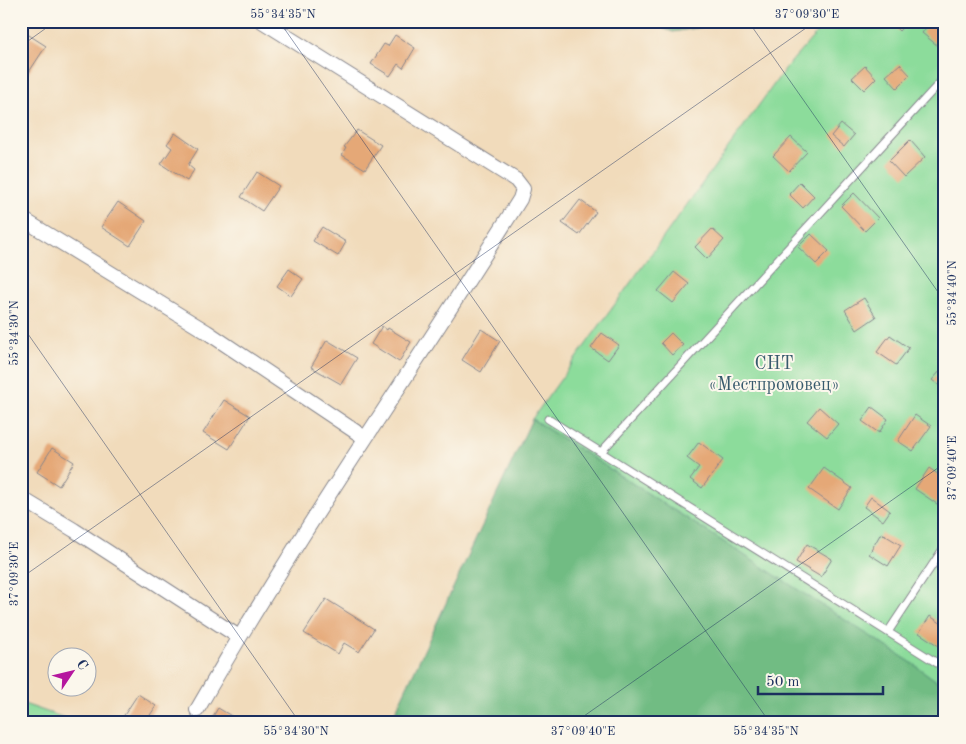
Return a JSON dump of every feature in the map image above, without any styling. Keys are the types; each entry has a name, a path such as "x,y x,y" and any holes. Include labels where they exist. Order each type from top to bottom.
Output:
{"street":[{"path":"197,710 239,637 365,438 520,200 523,189 516,180 262,21"},
{"path":"21,218 207,332 365,438"},
{"path":"21,498 74,530 239,637"}],"lane":[{"path":"601,452 945,77"},
{"path":"548,419 945,668"},
{"path":"888,632 945,546"}],"green space":[{"path":"644,21 737,21 673,32"},
{"name":"СНТ «Местпромовец»","path":"827,21 945,21 945,692 532,419 785,69"},
{"path":"532,419 909,661 945,687 945,723 390,723"},
{"path":"21,703 79,723 21,723"}],"building":[{"path":"889,21 909,21 899,31"},
{"path":"931,21 945,21 945,37 938,46 922,33"},
{"path":"21,30 46,46 25,78 21,76"},
{"path":"395,35 415,48 403,68 398,64 390,76 371,64 384,44 388,46"},
{"path":"900,64 910,75 897,88 886,76"},
{"path":"865,66 876,78 864,90 852,78"},
{"path":"841,124 854,135 844,147 831,136"},
{"path":"357,130 381,145 365,169 342,155 346,148 344,147"},
{"path":"175,133 198,149 188,165 194,170 187,181 161,164 172,148 167,144"},
{"path":"791,137 807,152 789,171 773,156"},
{"path":"910,140 925,157 904,177 889,161"},
{"path":"257,172 279,186 262,211 241,197"},
{"path":"800,182 814,196 803,208 789,194"},
{"path":"854,193 878,218 865,231 841,206"},
{"path":"580,200 596,212 579,235 562,223"},
{"path":"118,202 146,221 130,246 101,227"},
{"path":"322,227 346,242 338,256 313,241"},
{"path":"712,229 724,240 707,259 695,247"},
{"path":"811,234 829,251 816,264 798,247"},
{"path":"289,269 303,279 291,296 277,286"},
{"path":"674,272 689,284 673,303 658,291"},
{"path":"864,298 876,317 857,330 845,310"},
{"path":"382,326 411,342 399,362 371,344"},
{"path":"481,329 500,341 481,372 462,360"},
{"path":"602,333 619,345 608,360 591,348"},
{"path":"671,333 683,345 672,355 661,343"},
{"path":"890,335 909,348 896,365 877,352"},
{"path":"327,340 357,358 341,384 311,367"},
{"path":"941,370 945,373 945,390 932,380"},
{"path":"224,400 250,416 229,449 203,433"},
{"path":"819,407 838,424 827,437 807,421"},
{"path":"872,407 888,419 879,433 862,421"},
{"path":"915,415 931,426 913,451 898,441"},
{"path":"699,442 723,460 702,488 690,479 699,467 687,458"},
{"path":"52,448 74,462 59,486 37,472"},
{"path":"824,468 852,488 838,509 809,489"},
{"path":"929,468 945,479 945,499 940,506 915,489"},
{"path":"871,497 890,511 883,521 864,507"},
{"path":"881,533 901,545 888,566 869,554"},
{"path":"807,544 832,559 821,577 796,562"},
{"path":"326,599 374,629 359,652 344,643 338,654 304,633"},
{"path":"930,616 945,626 945,650 919,633"},
{"path":"138,694 156,706 145,723 119,723"},
{"path":"218,708 243,723 209,723"}]}
